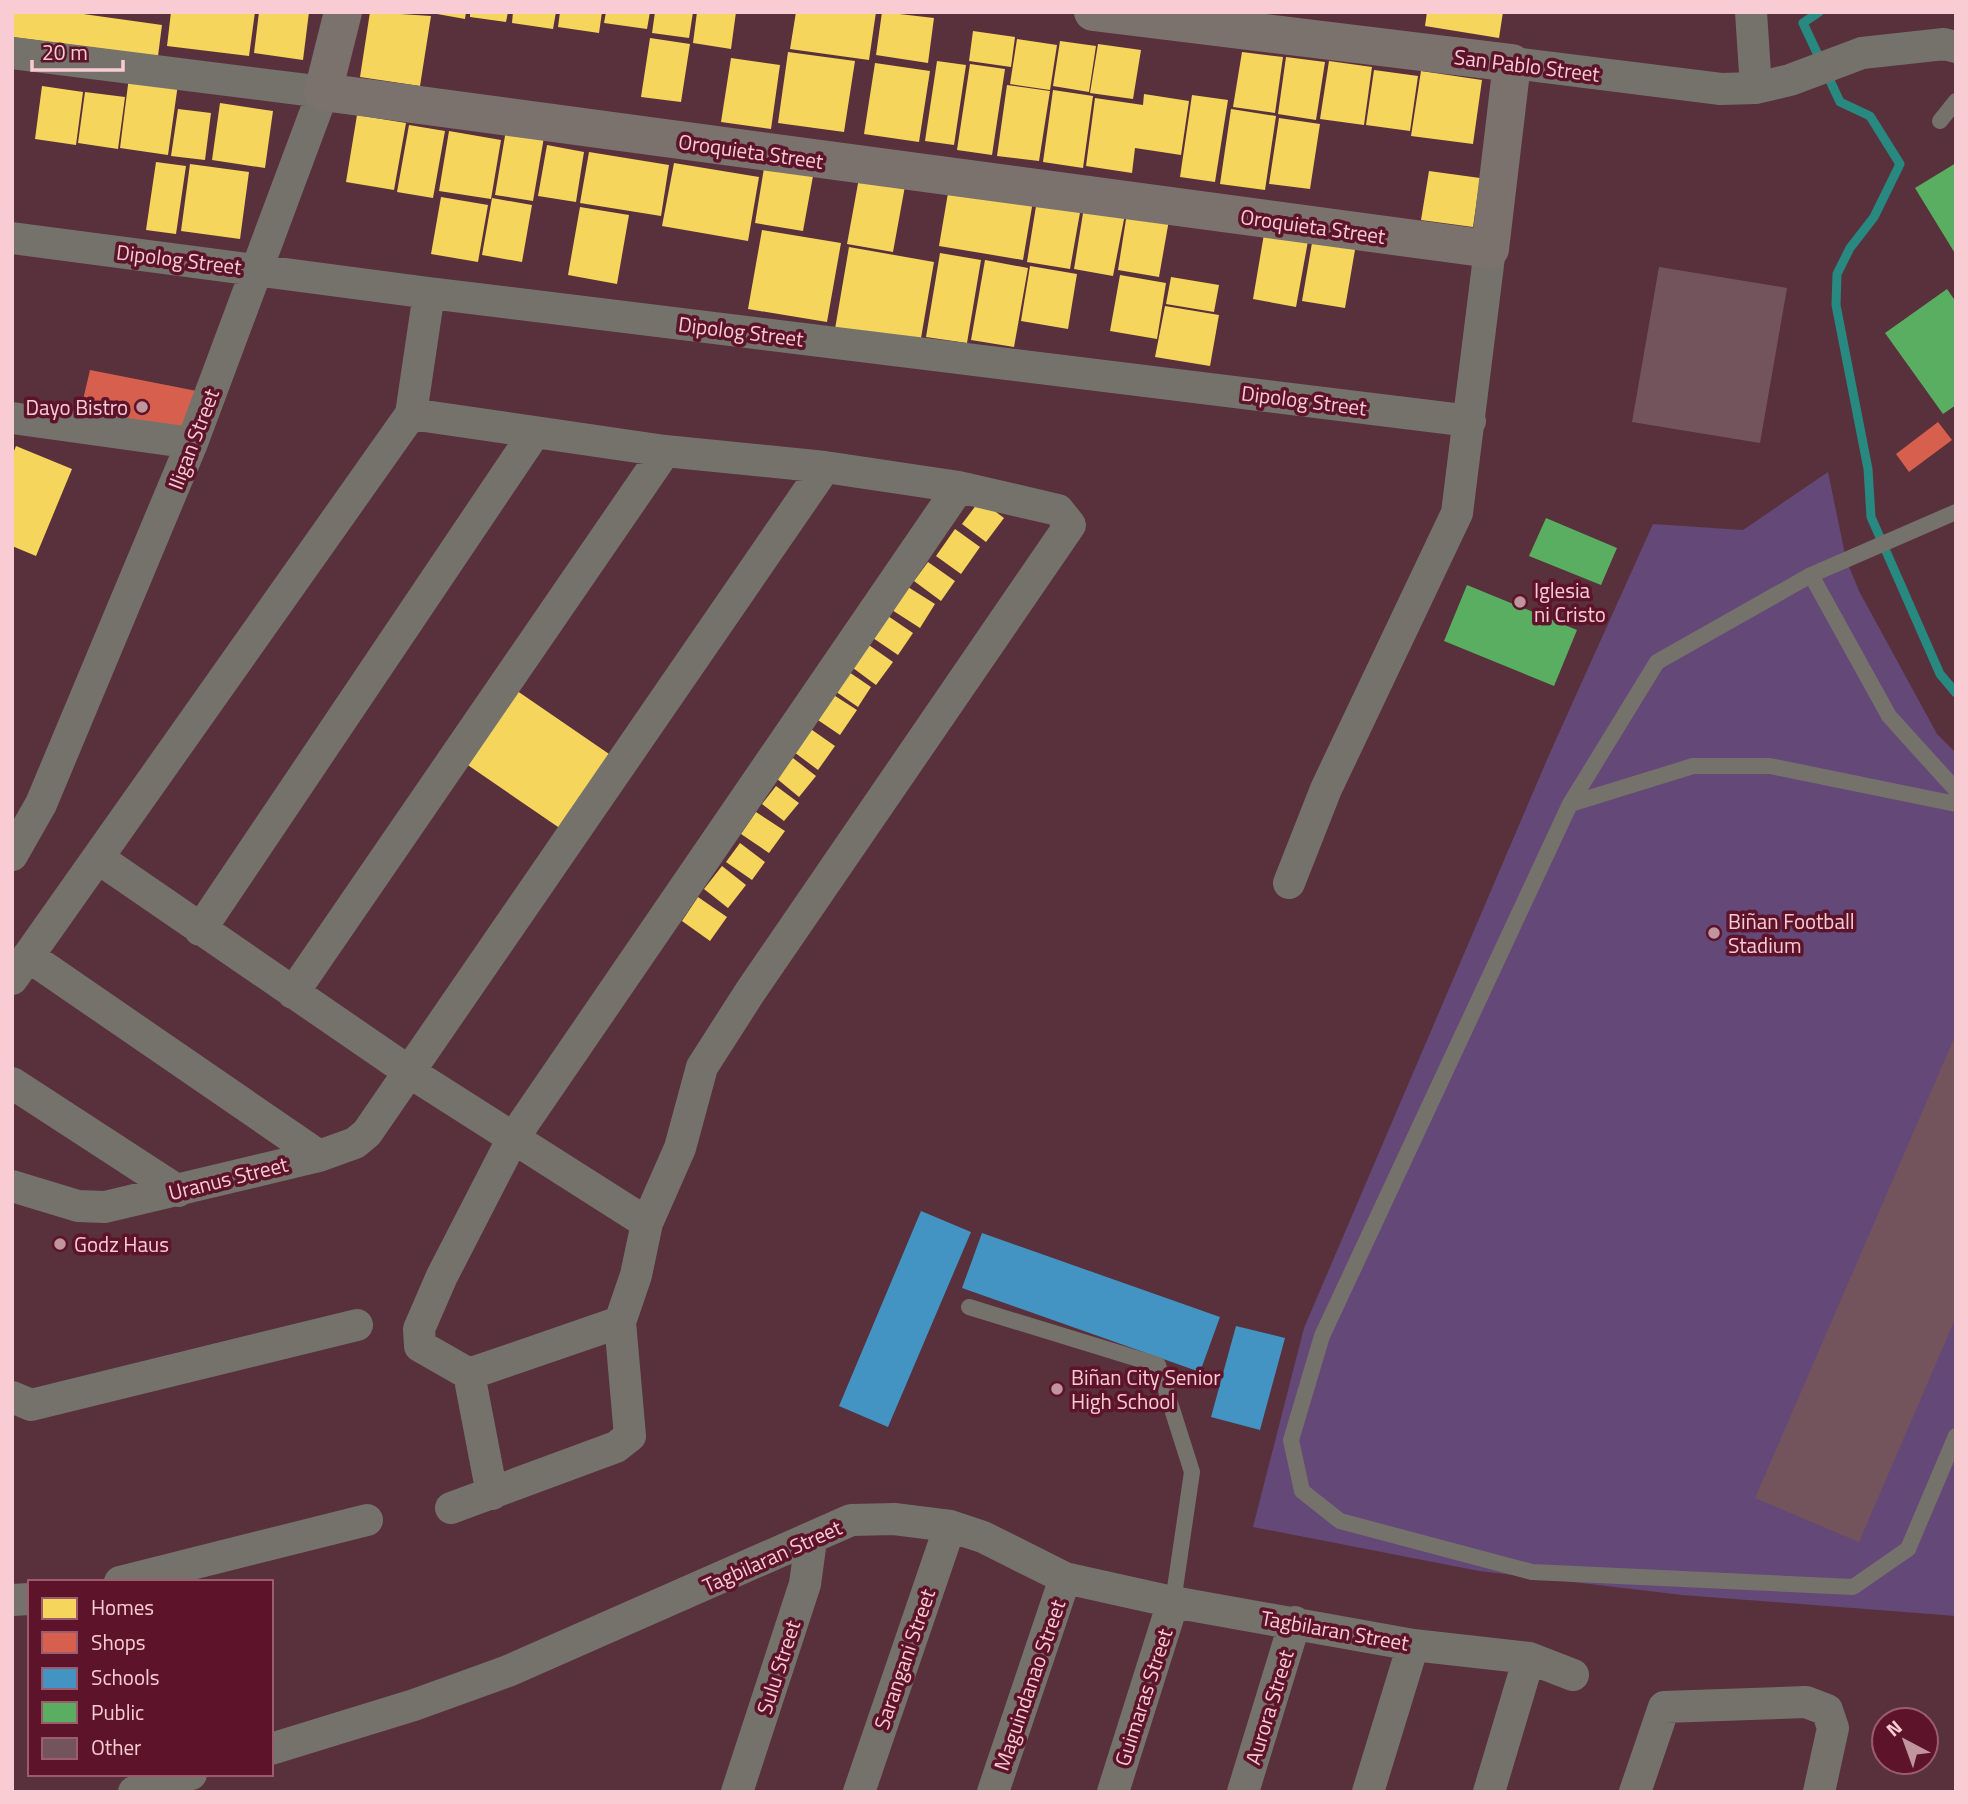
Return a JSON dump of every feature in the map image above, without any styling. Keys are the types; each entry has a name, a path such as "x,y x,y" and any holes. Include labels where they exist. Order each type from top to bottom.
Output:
{"street":[{"name":"Iligan Street","path":"12,855 41,804 192,443 323,92 343,12"},
{"name":"San Pablo Street","path":"1093,12 1721,89 1756,88 1790,80 1862,53 1944,44 1956,47"},
{"path":"1751,12 1756,88"},
{"name":"Oroquieta Street","path":"12,53 323,92 1490,249"},
{"path":"1289,883 1326,789 1457,513 1471,421 1512,63"},
{"name":"Dipolog Street","path":"12,238 257,268 429,293 1471,421"},
{"path":"319,1156 20,967 411,414 429,293"},
{"path":"411,414 665,451 825,467 959,487 1058,510 1070,525 750,992 702,1067 680,1148 647,1223 636,1275 620,1322 630,1436 616,1447 451,1508"},
{"path":"12,418 192,443"},
{"path":"200,930 535,432"},
{"path":"293,993 665,451"},
{"name":"Uranus Street","path":"12,1186 78,1206 105,1207 319,1156 355,1143 367,1133 411,1073 825,467"},
{"path":"620,1322 469,1374 420,1346 419,1329 442,1276 512,1140 959,487"},
{"path":"98,858 411,1073 512,1140 647,1223"},
{"path":"12,1083 177,1191"},
{"path":"12,1397 32,1405 357,1325"},
{"path":"469,1374 492,1494"},
{"name":"Tagbilaran Street","path":"273,1748 414,1705 508,1671 811,1540 851,1520 894,1519 950,1526 983,1537 1065,1578 1173,1602 1413,1645 1529,1658 1573,1675"},
{"path":"128,1580 367,1520"},
{"name":"Sarangani Street","path":"859,1792 950,1526"},
{"name":"Sulu Street","path":"737,1792 805,1584 811,1540"},
{"name":"Maguindanao Street","path":"993,1792 1065,1578"},
{"name":"Guimaras Street","path":"1113,1792 1173,1602"},
{"name":"Aurora Street","path":"1243,1792 1295,1622"},
{"path":"1368,1792 1413,1645"},
{"path":"1489,1792 1529,1658"},
{"path":"1635,1792 1664,1707 1806,1702 1827,1710 1833,1728 1819,1792"},
{"path":"134,1792 185,1776"}],"lane":[{"path":"1940,121 1956,101"},
{"path":"1956,512 1811,575 1657,662 1570,804 1322,1336 1291,1440 1302,1491 1340,1521 1532,1572 1853,1587 1908,1549 1956,1436"},
{"path":"1811,575 1889,716 1956,790"},
{"path":"1570,804 1693,765 1770,766 1956,804"},
{"path":"969,1307 1158,1365 1192,1472 1173,1602"}],"shaded area":[{"name":"Biñan Football Stadium","path":"1828,472 1846,559 1859,591 1937,734 1956,753 1956,1616 1682,1595 1479,1571 1253,1527 1304,1328 1549,755 1653,524 1743,530"}],"building: Homes":[{"path":"12,12 69,12 162,25 158,56 12,37"},
{"path":"171,12 255,12 249,56 167,46"},
{"path":"259,12 309,12 303,60 254,53"},
{"path":"370,12 431,16 420,86 360,77"},
{"path":"426,12 466,12 465,19"},
{"path":"470,12 508,12 506,22 470,17"},
{"path":"513,12 556,12 553,29 512,23"},
{"path":"560,12 602,12 599,33 558,27"},
{"path":"606,12 650,12 647,29 604,23"},
{"path":"655,12 693,12 689,38 652,33"},
{"path":"697,12 736,12 731,49 693,43"},
{"path":"796,12 876,12 869,60 790,49"},
{"path":"882,12 934,18 928,63 876,55"},
{"path":"1427,12 1503,12 1499,38 1425,26"},
{"path":"973,31 1015,37 1011,67 969,61"},
{"path":"650,38 690,44 681,102 641,97"},
{"path":"1017,39 1057,45 1050,90 1010,84"},
{"path":"1060,41 1096,46 1089,92 1053,86"},
{"path":"1098,44 1141,50 1133,99 1090,93"},
{"path":"788,52 855,61 844,132 778,123"},
{"path":"1242,52 1283,57 1275,113 1233,107"},
{"path":"1286,57 1325,62 1316,120 1278,114"},
{"path":"731,58 780,65 771,129 721,122"},
{"path":"937,61 966,65 954,145 925,141"},
{"path":"1329,61 1372,67 1364,125 1320,119"},
{"path":"875,63 930,71 919,142 864,134"},
{"path":"970,64 1005,69 992,155 957,150"},
{"path":"1374,70 1418,76 1410,131 1366,125"},
{"path":"1421,71 1482,80 1473,144 1411,136"},
{"path":"129,77 178,84 168,155 120,148"},
{"path":"1007,85 1050,91 1039,161 997,156"},
{"path":"42,86 83,92 76,145 35,139"},
{"path":"1053,90 1093,96 1083,168 1043,162"},
{"path":"85,92 125,97 118,149 78,143"},
{"path":"1144,94 1189,101 1181,155 1135,148 1132,173 1086,166 1095,98 1143,105"},
{"path":"1192,95 1228,100 1215,182 1180,177"},
{"path":"220,103 273,111 265,168 212,160"},
{"path":"178,109 211,113 205,160 171,156"},
{"path":"1231,109 1276,116 1265,190 1220,184"},
{"path":"357,115 406,123 394,190 346,182"},
{"path":"1279,118 1320,124 1310,189 1269,184"},
{"path":"409,125 445,131 433,198 397,192"},
{"path":"506,130 544,137 533,201 495,195"},
{"path":"449,131 501,140 491,199 439,191"},
{"path":"547,145 584,152 576,202 538,196"},
{"path":"589,152 669,165 661,216 580,203"},
{"path":"156,162 186,166 176,234 146,230"},
{"path":"674,163 759,177 748,241 662,226"},
{"path":"190,164 249,172 240,239 181,231"},
{"path":"764,168 813,176 803,231 755,223"},
{"path":"1429,171 1480,178 1473,227 1421,220"},
{"path":"859,178 905,186 893,252 847,244"},
{"path":"949,187 1033,201 1023,260 939,246"},
{"path":"441,197 488,205 478,262 431,254"},
{"path":"492,198 532,205 522,262 482,255"},
{"path":"1037,200 1081,207 1070,269 1027,262"},
{"path":"580,207 629,215 617,284 568,275"},
{"path":"1084,207 1125,214 1113,276 1074,269"},
{"path":"1127,213 1169,220 1159,277 1118,270"},
{"path":"762,230 841,243 827,322 748,309"},
{"path":"1264,234 1308,241 1296,307 1253,299"},
{"path":"1313,237 1356,244 1345,308 1302,301"},
{"path":"849,247 934,262 920,344 835,329"},
{"path":"940,253 981,260 967,343 926,337"},
{"path":"985,260 1028,268 1014,347 971,340"},
{"path":"1030,266 1077,274 1068,329 1021,321"},
{"path":"1120,275 1166,283 1157,339 1110,331"},
{"path":"1171,277 1219,285 1214,312 1166,304"},
{"path":"1165,306 1219,315 1210,366 1155,357"},
{"path":"16,446 72,469 36,556 12,546 12,456"},
{"path":"980,500 1004,518 986,542 962,524"},
{"path":"955,529 980,547 961,574 936,556"},
{"path":"928,562 955,581 941,601 914,581"},
{"path":"908,587 935,604 920,628 892,610"},
{"path":"888,616 913,633 898,655 873,638"},
{"path":"866,643 893,662 876,685 849,665"},
{"path":"846,670 871,687 858,707 832,689"},
{"path":"510,686 612,756 561,829 459,759"},
{"path":"829,692 857,710 840,735 812,716"},
{"path":"805,725 835,746 818,770 790,749"},
{"path":"793,758 816,776 799,797 776,778"},
{"path":"776,786 799,803 784,821 762,804"},
{"path":"756,812 785,831 769,853 741,834"},
{"path":"740,843 765,862 752,880 726,862"},
{"path":"722,866 746,885 728,908 704,889"},
{"path":"698,897 727,917 710,941 682,921"}],"building: Shops":[{"name":"Dayo Bistro","path":"90,370 207,393 191,437 78,421"},
{"path":"1938,422 1952,440 1909,472 1896,454"}],"building: Schools":[{"path":"921,1211 971,1232 888,1427 839,1406"},
{"path":"982,1233 1220,1317 1200,1372 962,1288"},
{"path":"1236,1326 1285,1338 1260,1430 1211,1417"}],"building: Public":[{"path":"1956,163 1956,255 1915,188"},
{"path":"1947,289 1956,302 1956,405 1943,414 1885,333"},
{"path":"1546,518 1617,548 1601,585 1529,556"},
{"path":"1467,585 1577,630 1554,686 1444,641"}],"building: Other":[{"path":"1659,267 1787,288 1760,443 1632,422"},
{"path":"1956,1034 1956,1317 1859,1542 1755,1498"}],"waterway":[{"path":"1819,12 1803,23 1840,102 1870,116 1900,164 1874,217 1850,248 1837,274 1836,305 1868,469 1871,517 1940,674 1956,693"}],"place":[{"name":"Dayo Bistro","path":"142,407"},
{"name":"Iglesia ni Cristo","path":"1520,602"},
{"name":"Biñan Football Stadium","path":"1714,933"},
{"name":"Godz Haus","path":"60,1244"},
{"name":"Biñan City Senior High School","path":"1057,1389"}]}
